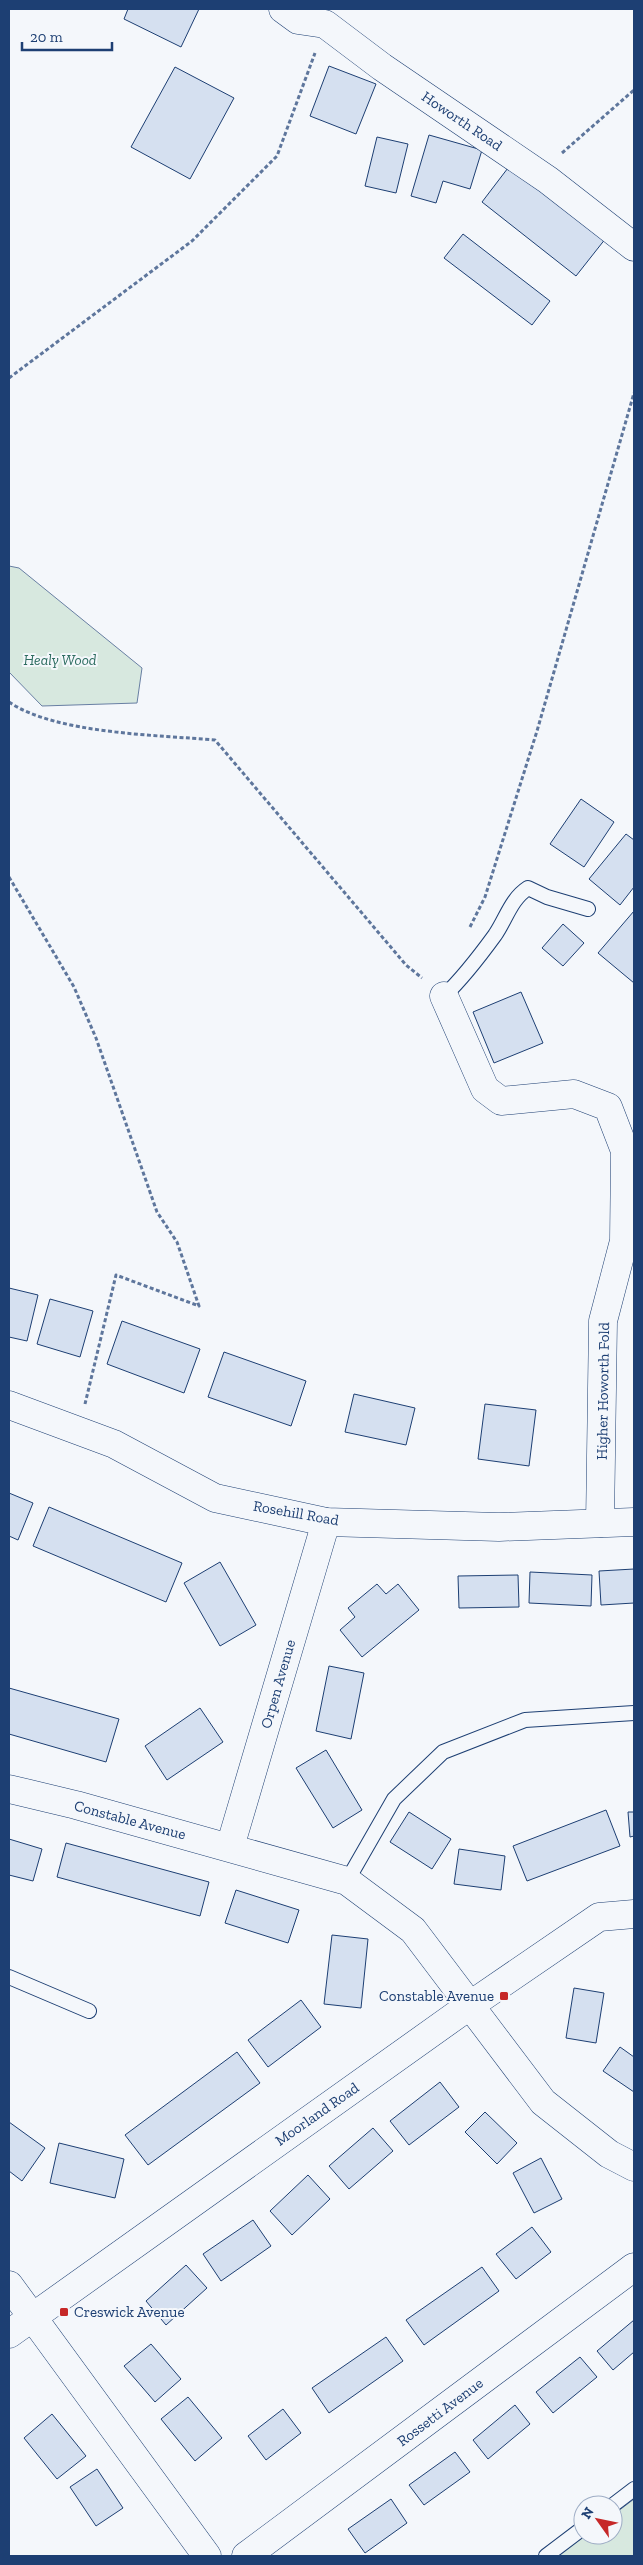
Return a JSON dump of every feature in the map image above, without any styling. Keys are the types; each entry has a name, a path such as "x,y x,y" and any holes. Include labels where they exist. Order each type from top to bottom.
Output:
{"street":[{"name":"Howorth Road","path":"283,9 298,20 325,24 382,66 539,174 634,247"},
{"name":"Higher Howorth Fold","path":"444,996 484,1089 501,1101 574,1094 608,1106 624,1151 624,1241 603,1321 600,1523"},
{"name":"Rosehill Road","path":"9,1405 114,1444 215,1498 326,1522 499,1527 634,1522"},
{"name":"Orpen Avenue","path":"230,1847 326,1522"},
{"name":"Constable Avenue","path":"9,1789 76,1805 347,1881 413,1930 543,2102 609,2154 634,2167"},
{"name":"Moorland Road","path":"9,2334 469,2006 599,1917 634,1914"},
{"name":"Rossetti Avenue","path":"246,2556 634,2267"},
{"path":"9,2285 207,2556"}],"lane":[{"path":"444,996 466,976 496,933 518,894 528,888 547,897 588,909"},
{"path":"347,1881 394,1799 444,1752 525,1720 634,1713"},
{"path":"9,1977 89,2011"},
{"path":"623,2498 634,2489"},
{"path":"546,2556 573,2536"}],"path":[{"path":"9,378 192,241 277,156 325,24"},
{"path":"539,174 634,90"},
{"path":"469,930 485,897 537,731 634,393"},
{"path":"9,702 22,711 86,728 215,740 406,965 444,996"},
{"path":"9,877 74,987 96,1038 157,1212 176,1242 200,1306 116,1275 78,1431"}],"green space":[{"name":"Healy Wood","path":"9,566 19,568 142,668 137,703 42,706 9,672"},
{"path":"634,2499 634,2556 557,2556 573,2544 623,2545 623,2507"}],"building":[{"path":"128,9 199,9 181,47 124,19"},
{"path":"329,66 376,84 356,134 310,116"},
{"path":"175,67 234,98 190,179 131,147"},
{"path":"429,135 482,150 470,189 443,181 436,203 411,196"},
{"path":"377,137 408,144 396,193 365,186"},
{"path":"511,164 606,238 576,276 482,202"},
{"path":"463,234 550,301 532,325 444,258"},
{"path":"581,799 614,822 584,867 550,844"},
{"path":"626,834 634,840 634,887 620,905 589,879"},
{"path":"634,911 634,983 598,953"},
{"path":"563,924 584,943 563,966 542,948"},
{"path":"521,992 543,1043 494,1063 473,1012"},
{"path":"9,1288 38,1295 27,1341 9,1337"},
{"path":"50,1299 93,1311 80,1357 37,1344"},
{"path":"122,1321 200,1349 184,1393 107,1364"},
{"path":"224,1352 306,1381 291,1426 208,1397"},
{"path":"354,1394 415,1408 406,1445 345,1432"},
{"path":"485,1404 536,1410 529,1466 478,1459"},
{"path":"9,1493 33,1503 18,1540 9,1536"},
{"path":"49,1507 182,1563 166,1602 33,1546"},
{"path":"220,1562 256,1625 220,1646 184,1583"},
{"path":"634,1569 634,1603 601,1605 599,1571"},
{"path":"530,1572 592,1575 591,1606 529,1603"},
{"path":"518,1575 519,1607 459,1608 458,1576"},
{"path":"377,1584 386,1594 398,1584 419,1610 362,1657 340,1630 355,1617 348,1608"},
{"path":"329,1666 364,1673 351,1739 316,1731"},
{"path":"9,1688 119,1719 106,1762 9,1734"},
{"path":"200,1708 223,1742 167,1780 145,1746"},
{"path":"326,1750 362,1810 333,1828 296,1768"},
{"path":"606,1810 620,1846 527,1881 513,1846"},
{"path":"409,1812 451,1839 432,1869 390,1842"},
{"path":"628,1812 634,1812 634,1836 630,1837"},
{"path":"9,1839 42,1849 33,1881 9,1875"},
{"path":"66,1843 209,1882 200,1916 57,1877"},
{"path":"459,1849 505,1856 501,1890 454,1884"},
{"path":"236,1890 299,1910 288,1943 225,1923"},
{"path":"332,1935 368,1939 361,2008 324,2004"},
{"path":"574,1988 604,1993 596,2043 566,2038"},
{"path":"301,2000 321,2027 268,2067 248,2040"},
{"path":"620,2047 634,2057 634,2092 603,2071"},
{"path":"237,2052 260,2083 148,2165 125,2135"},
{"path":"440,2082 459,2107 409,2145 390,2121"},
{"path":"485,2112 517,2143 497,2164 465,2132"},
{"path":"9,2122 45,2148 22,2181 9,2171"},
{"path":"373,2128 393,2151 349,2189 329,2166"},
{"path":"59,2143 124,2159 115,2198 50,2183"},
{"path":"541,2158 562,2199 534,2213 513,2173"},
{"path":"308,2175 330,2199 292,2235 270,2211"},
{"path":"253,2220 271,2246 221,2281 203,2254"},
{"path":"532,2227 551,2252 516,2279 496,2254"},
{"path":"186,2265 207,2288 166,2325 146,2301"},
{"path":"482,2267 499,2291 424,2345 406,2320"},
{"path":"634,2320 634,2352 613,2370 597,2351"},
{"path":"386,2337 403,2361 329,2413 312,2388"},
{"path":"151,2344 181,2379 155,2402 124,2366"},
{"path":"580,2357 597,2377 553,2413 536,2392"},
{"path":"188,2397 222,2438 195,2461 161,2419"},
{"path":"515,2405 530,2424 488,2459 473,2440"},
{"path":"283,2409 301,2433 266,2460 248,2436"},
{"path":"52,2414 86,2456 57,2479 24,2438"},
{"path":"455,2452 470,2472 424,2505 409,2485"},
{"path":"97,2469 123,2508 96,2526 70,2487"},
{"path":"391,2499 407,2523 365,2553 348,2529"}],"place":[{"name":"Constable Avenue","path":"504,1996"},
{"name":"Creswick Avenue","path":"64,2312"}]}
